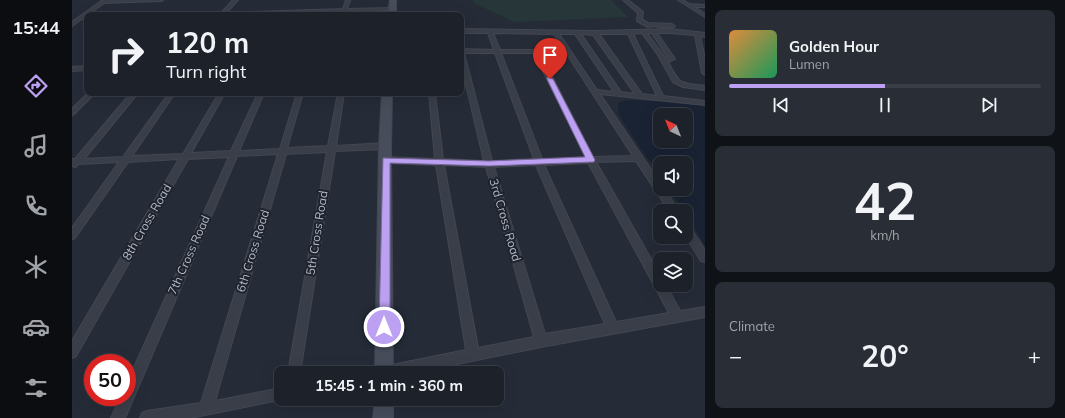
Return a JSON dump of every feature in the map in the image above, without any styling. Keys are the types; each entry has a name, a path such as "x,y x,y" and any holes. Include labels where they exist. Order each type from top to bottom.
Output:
{"main road":[{"path":"392,12 393,0"},
{"path":"383,366 387,96"},
{"path":"384,406 384,418"}],"street":[{"path":"89,12 105,1 161,0"},
{"path":"225,12 236,0"},
{"path":"344,12 348,0"},
{"path":"618,0 633,13 640,16"},
{"path":"625,0 642,13 640,20 663,31"},
{"path":"680,0 705,16"},
{"path":"688,5 705,6"},
{"path":"73,23 84,15"},
{"path":"73,23 84,21"},
{"path":"646,24 705,31"},
{"path":"464,31 577,33 644,33 663,31 705,35"},
{"path":"490,31 542,167 613,329"},
{"path":"555,32 669,204"},
{"path":"654,32 672,59 664,61"},
{"path":"577,33 619,94"},
{"path":"595,33 640,96"},
{"path":"630,33 661,98"},
{"path":"644,33 664,61 677,83 705,88"},
{"path":"697,34 703,53 705,73"},
{"path":"464,51 569,52"},
{"path":"536,52 593,164 677,316"},
{"name":"3rd Cross Road","path":"464,63 490,169 541,341"},
{"path":"72,69 84,68"},
{"path":"72,78 84,69"},
{"path":"596,92 705,104"},
{"path":"72,113 89,96"},
{"path":"74,164 132,96"},
{"path":"72,235 170,96"},
{"name":"8th Cross Road","path":"72,352 220,96"},
{"name":"7th Cross Road","path":"118,418 260,96"},
{"name":"6th Cross Road","path":"206,409 299,96"},
{"name":"5th Cross Road","path":"295,366 340,96"},
{"path":"432,96 439,162 473,355"},
{"path":"74,164 385,146"},
{"path":"386,160 439,162 490,169 641,162"},
{"path":"693,240 705,258"},
{"path":"418,366 541,341 705,312"},
{"path":"147,418 206,409 274,395"}],"shaded area":[{"path":"473,0 611,0 628,17 514,22 474,3"}],"water":[{"path":"626,100 670,102 705,106 705,246 693,226 693,204 679,204 674,196 693,196 693,156 653,156 653,166 619,115 618,103"}],"route":[{"path":"384,327 386,160 489,164 591,160 550,79"}]}
